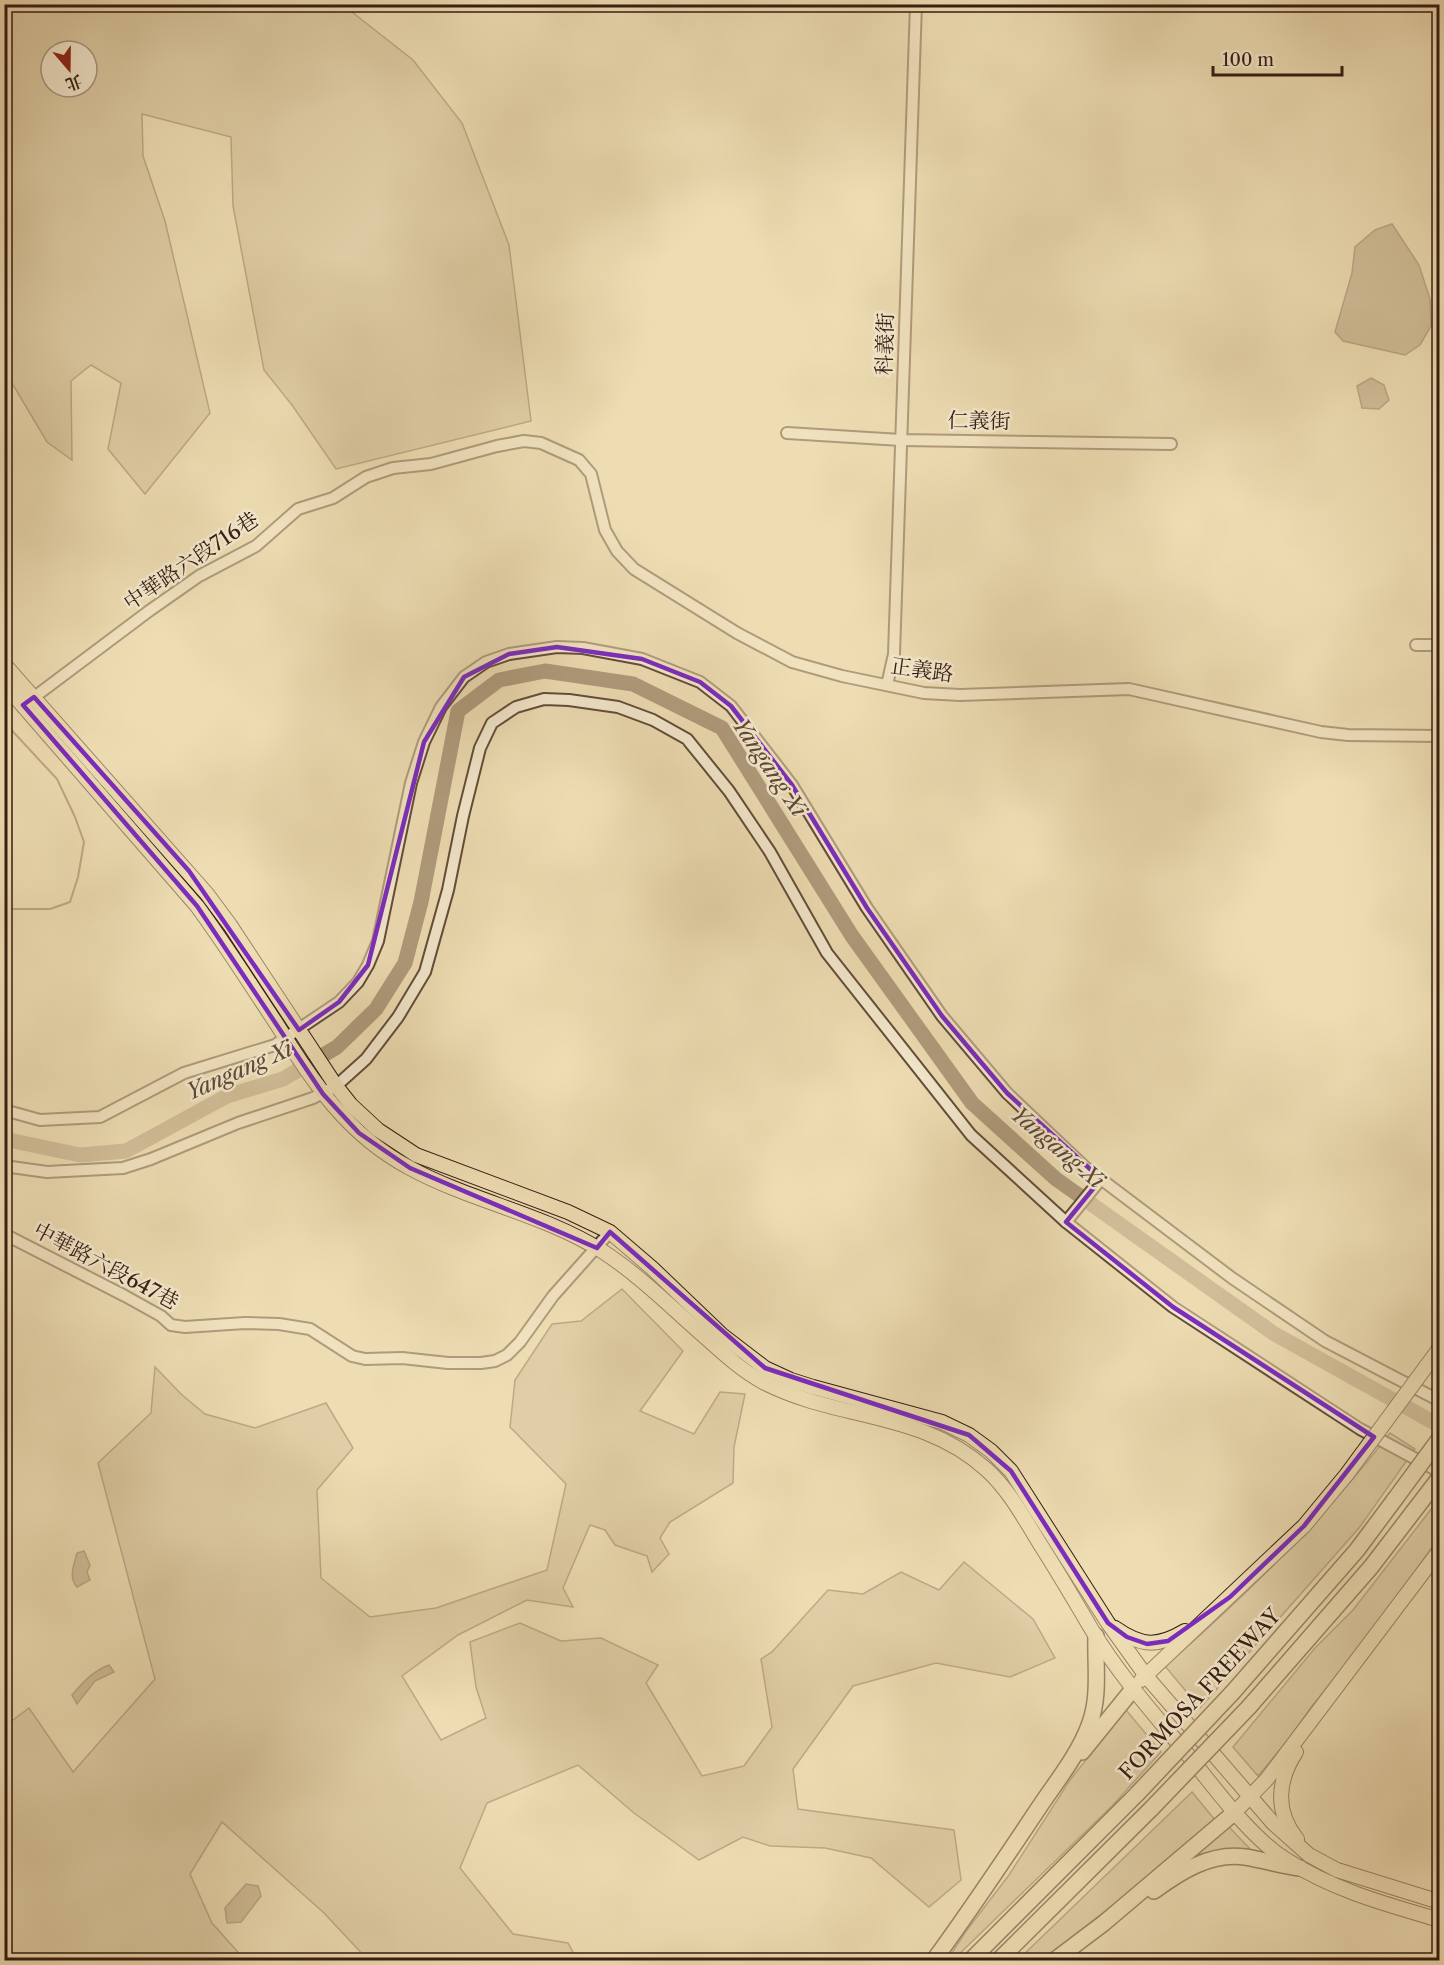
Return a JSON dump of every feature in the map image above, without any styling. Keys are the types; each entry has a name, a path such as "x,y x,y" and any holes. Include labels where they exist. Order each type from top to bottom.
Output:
{"highway":[{"name":"FORMOSA FREEWAY","path":"971,1960 1137,1794 1233,1692 1357,1550 1440,1438"},
{"name":"FORMOSA FREEWAY","path":"999,1960 1152,1808 1249,1707 1371,1567 1440,1477"},
{"path":"934,1960 981,1895 1058,1780 1090,1723 1096,1699 1096,1636"},
{"path":"1058,1780 1133,1689"},
{"path":"1055,1960 1104,1923 1235,1812"},
{"path":"1104,1923 1134,1906 1183,1872 1204,1862 1223,1857 1242,1857 1300,1868"}],"main road":[{"path":"4,664 29,701 196,906 323,1094 359,1133 410,1168 501,1207 562,1229 597,1248 634,1275 737,1365 762,1381 810,1401 916,1428 938,1437 981,1465 999,1481 1016,1504 1096,1636 1133,1689 1235,1812 1279,1855 1300,1868 1359,1896 1440,1920"},
{"path":"4,684 29,701 207,894 230,925 336,1086 351,1105 378,1130 416,1155 546,1204 610,1232 652,1268 722,1335 765,1368 813,1387 942,1422 969,1435 991,1451 1011,1471 1108,1623 1146,1676 1273,1823 1309,1855 1337,1870 1440,1902"},
{"path":"1133,1689 1304,1526 1347,1474 1439,1348"},
{"path":"1235,1812 1267,1779 1440,1550"},
{"path":"1108,1623 1127,1637 1147,1644 1168,1641 1230,1597"},
{"path":"1309,1855 1289,1830 1282,1813 1281,1788 1290,1761 1306,1737 1318,1712"}],"street":[{"name":"科義街","path":"887,685 894,654 916,4"},
{"name":"仁義街","path":"787,433 901,440 1172,444"},
{"name":"正義路","path":"497,446 524,441 541,443 579,460 591,474 605,530 617,551 634,569 737,633 792,662 842,676 924,693 960,695 1130,689 1322,732 1348,735 1440,736"},
{"name":"中華路六段716巷","path":"29,701 199,576 256,546 298,509 333,498 366,477 393,468 431,464 497,446"},
{"path":"1416,645 1440,645"},
{"path":"4,1110 40,1120 99,1117 184,1073 273,1046 339,1002 358,982 378,941 411,783 424,742 441,706 464,677 486,662 509,654 557,647 583,648 642,659 700,682 731,706 792,784 867,908 942,1016 1007,1094 1085,1167 1232,1278 1325,1341 1440,1401"},
{"path":"4,1166 47,1172 123,1168 151,1159 238,1123 323,1094 336,1086 366,1059 398,1017 425,972 448,890 480,748 492,723 516,707 544,699 618,707 653,720 687,739 729,790 770,852 827,953 971,1135 1066,1222 1180,1311 1360,1430 1440,1472"},
{"path":"1066,1222 1101,1179"},
{"name":"中華路六段647巷","path":"4,1234 125,1296 161,1316 171,1325 185,1327 245,1323 279,1324 310,1329 352,1356 364,1359 402,1358 447,1363 488,1362 507,1355 520,1342 553,1296 610,1232"}],"highlighted area":[{"path":"557,647 642,659 700,682 731,706 792,785 867,908 942,1016 1007,1093 1101,1179 1066,1222 1173,1307 1374,1437 1304,1526 1230,1597 1168,1641 1147,1644 1127,1637 1108,1623 1011,1471 969,1435 765,1368 610,1232 597,1248 410,1168 359,1133 323,1094 197,906 23,705 34,697 189,871 299,1030 339,1002 368,965 424,742 464,677 509,654"}],"shaded area":[{"path":"4,5 343,5 413,60 462,123 509,245 531,421 336,469 292,405 264,370 233,206 231,137 142,114 143,156 165,221 210,413 145,494 108,449 121,383 91,365 71,381 72,460 47,442 5,375"},
{"path":"1392,224 1419,265 1430,299 1431,326 1420,345 1405,355 1343,341 1335,332 1352,273 1355,247 1375,230"},
{"path":"1371,378 1384,385 1389,400 1379,409 1362,408 1357,386"},
{"path":"622,1289 683,1351 640,1411 694,1434 720,1392 745,1394 734,1447 733,1483 670,1522 660,1538 669,1554 652,1572 647,1556 615,1545 605,1530 590,1525 563,1588 573,1607 527,1600 458,1635 402,1676 441,1740 486,1718 476,1687 470,1642 520,1623 561,1641 601,1638 658,1665 646,1683 702,1776 744,1766 772,1727 761,1659 772,1652 828,1590 863,1594 901,1572 939,1590 964,1562 1033,1619 1055,1658 1010,1677 936,1663 853,1686 793,1769 798,1809 954,1830 961,1880 929,1907 871,1858 825,1848 770,1846 743,1837 699,1860 634,1813 578,1765 487,1803 460,1868 513,1934 568,1943 577,1960 368,1960 324,1913 222,1822 190,1874 212,1923 245,1960 5,1960 5,1726 29,1708 73,1772 155,1679 98,1463 151,1413 155,1367 181,1394 205,1414 255,1428 326,1403 353,1448 317,1490 321,1578 370,1617 436,1608 547,1570 566,1484 510,1427 515,1380 552,1324 581,1321"},
{"path":"1390,1433 1415,1449 1359,1528 1200,1708 1165,1666 1284,1555 1339,1496"},
{"path":"1439,1499 1439,1538 1361,1645 1258,1776 1233,1747 1315,1648 1353,1610"},
{"path":"84,1551 90,1565 87,1572 90,1580 77,1587 72,1575 73,1566 77,1553"},
{"path":"109,1665 114,1672 95,1681 77,1704 72,1695 89,1677"},
{"path":"1126,1710 1161,1752 1112,1806 953,1960 947,1960 1009,1875 1070,1780"},
{"path":"1192,1792 1215,1820 1131,1891 1042,1960 1018,1960"},
{"path":"1228,1826 1255,1854 1195,1857"},
{"path":"246,1884 258,1886 261,1896 241,1922 227,1923 225,1908"}],"waterway":[{"name":"Yangang Xi","path":"4,1139 80,1155 126,1151 227,1096 283,1079 337,1047 376,1009 405,963 421,902 458,711 499,680 545,671 633,684 722,728 852,936 972,1103 1056,1179 1273,1333 1440,1426"},
{"path":"4,722 57,779 84,842 78,877 70,902 50,909 4,909"}]}
